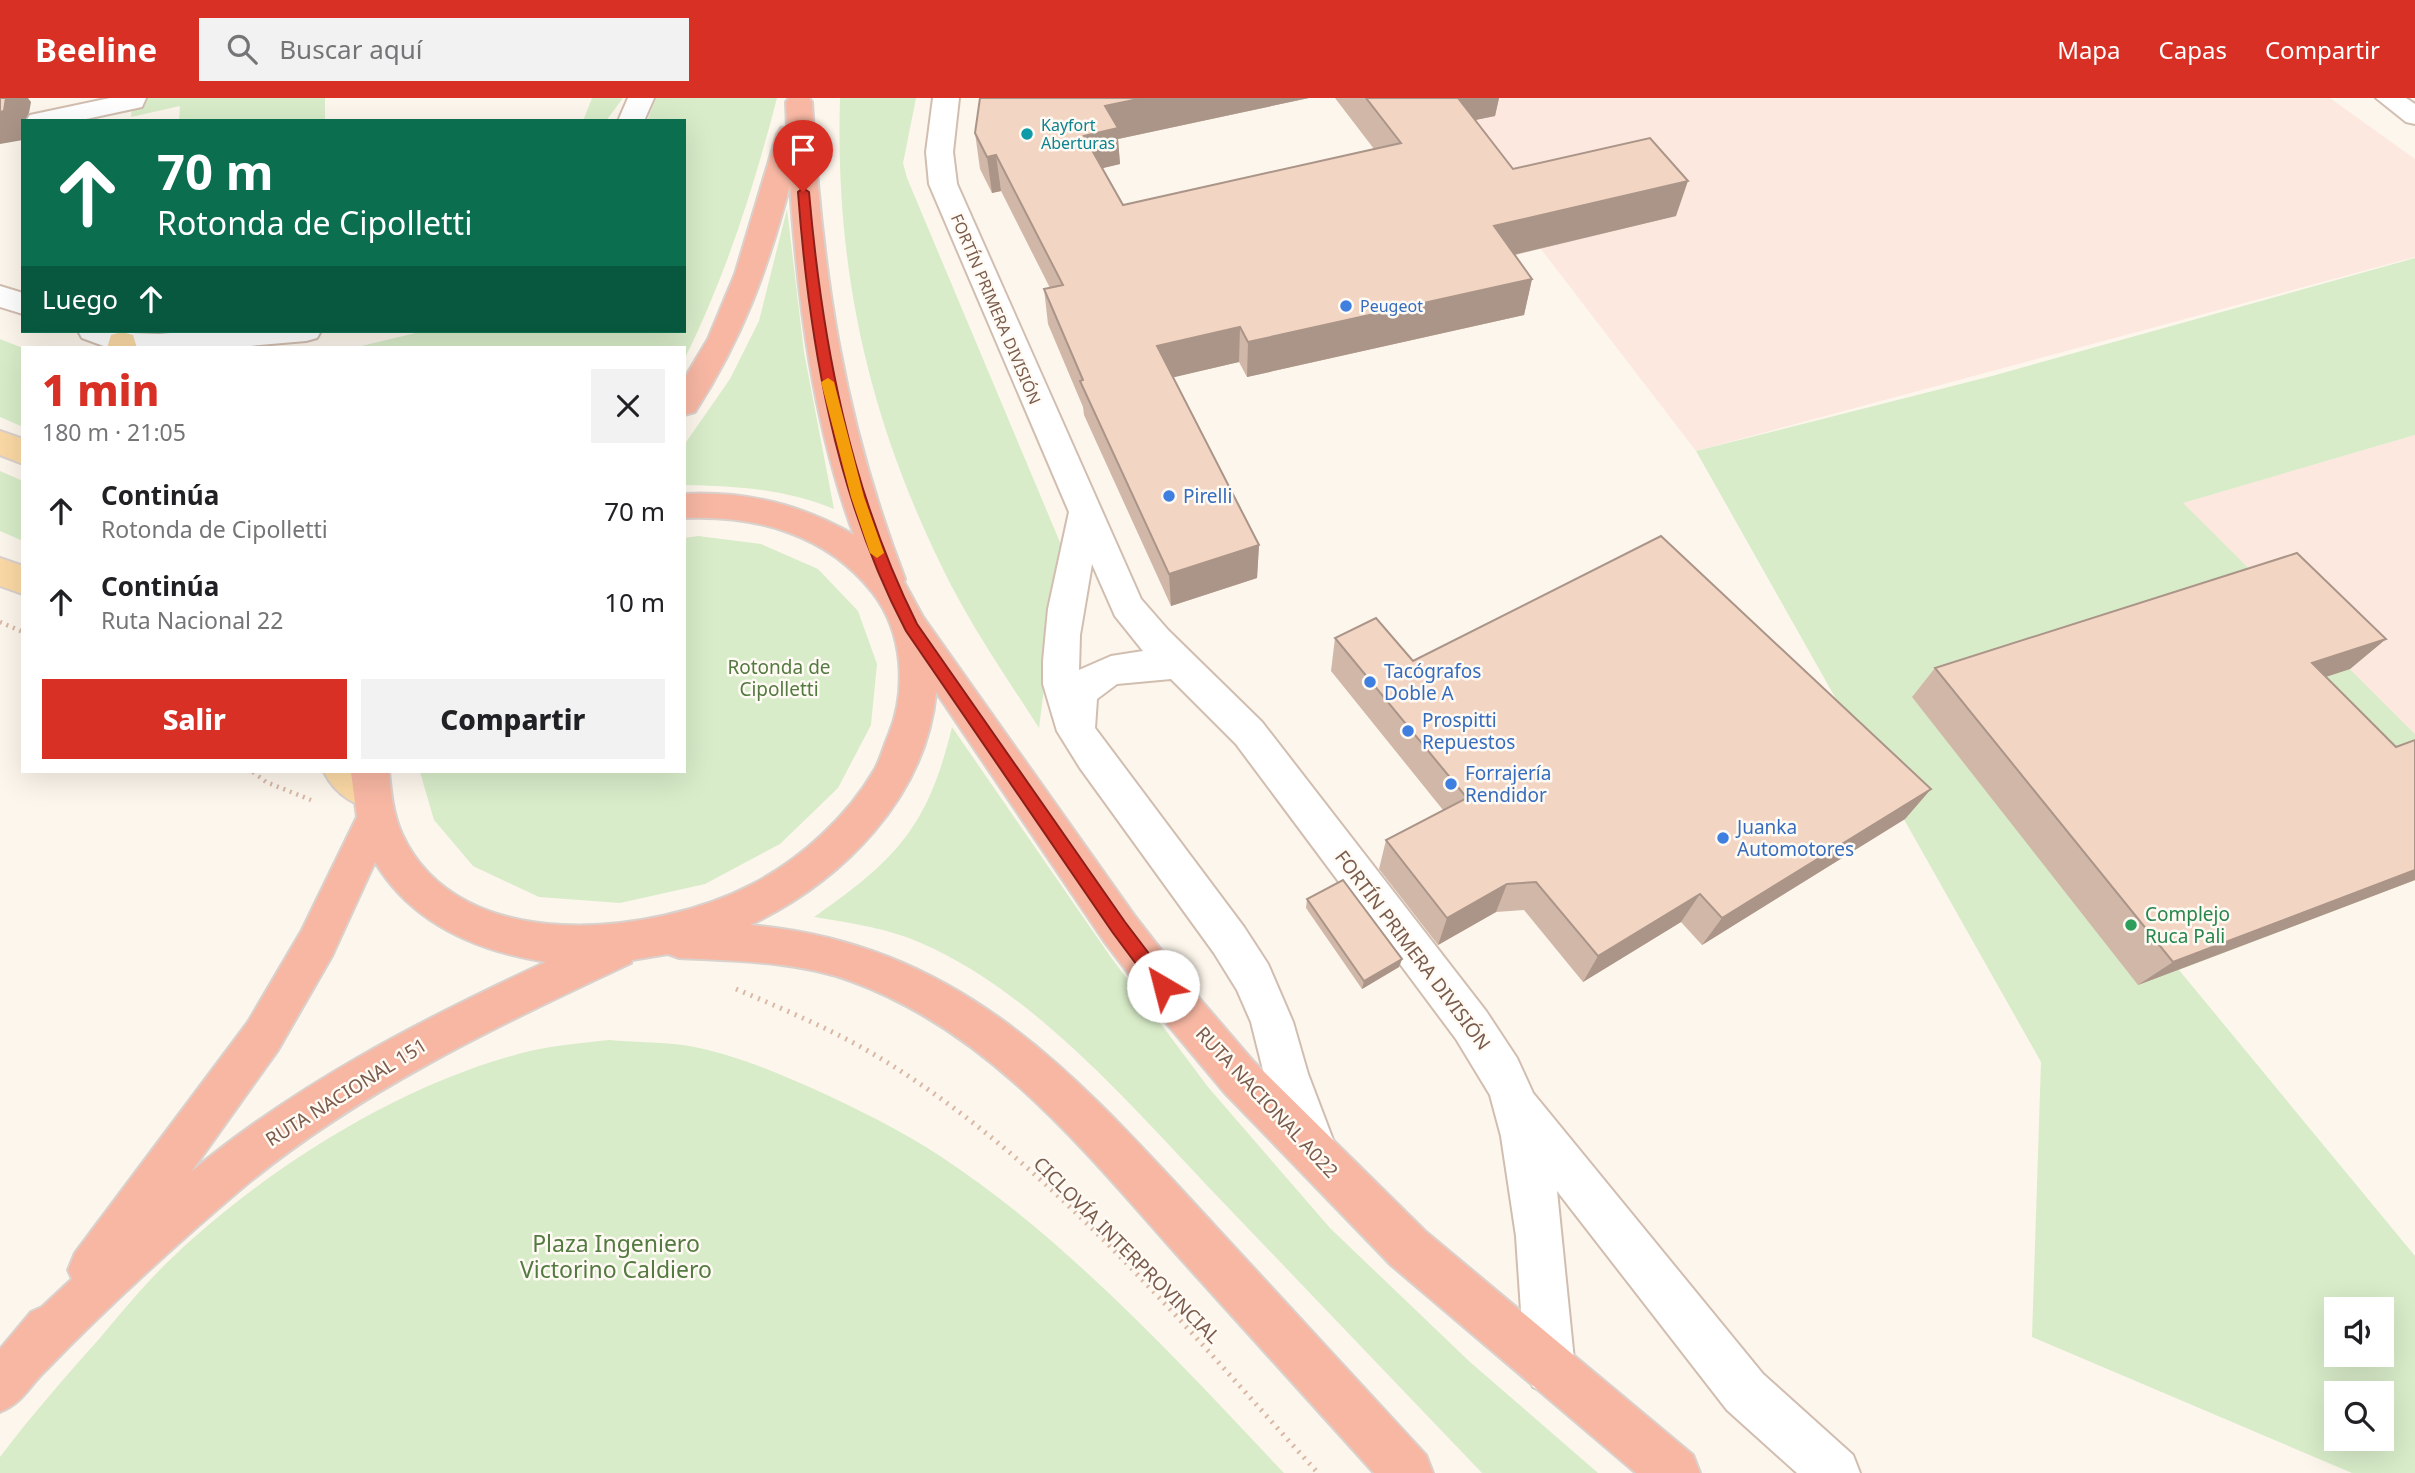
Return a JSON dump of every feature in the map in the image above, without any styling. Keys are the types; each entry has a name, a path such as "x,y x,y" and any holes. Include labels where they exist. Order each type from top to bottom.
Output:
{"highway":[{"path":"686,401 723,343 740,307 799,100"},
{"path":"645,941 716,921 768,896 815,864 855,828 885,788 906,746 917,704 919,664 903,611 858,497 833,406 819,338 811,285 799,100"},
{"path":"686,506 733,507 774,513 811,526 844,544 872,566 903,611"},
{"name":"RUTA NACIONAL A022","path":"903,611 1119,928 1178,1005 1239,1077 1408,1248 1675,1473"},
{"path":"365,789 382,837 401,869 432,900 472,924 533,941 573,946 645,941 792,949 856,963 916,989 981,1026 1042,1077 1100,1135 1408,1473"},
{"name":"RUTA NACIONAL 151","path":"0,1387 33,1349 224,1093 263,1036 317,943 365,789"},
{"name":"RUTA NACIONAL 151","path":"33,1349 192,1200 296,1120 405,1052 452,1027 645,941"}],"main road":[{"path":"0,442 21,451"},
{"path":"0,571 21,580"}],"street":[{"path":"29,119 31,98"},
{"path":"48,119 133,101 133,98"},
{"path":"632,119 640,98"},
{"name":"FORTÍN PRIMERA DIVISIÓN","path":"946,98 938,149 938,166 943,184 1127,606 1158,646 1226,706 1249,733 1471,1025 1494,1060 1514,1102 1525,1139 1533,1189 1550,1370"},
{"path":"2389,98 2415,116"},
{"path":"0,296 21,303"},
{"path":"97,333 122,345 265,334"},
{"path":"1085,513 1061,654 1060,675 1065,703 1076,731 1229,940 1253,978 1272,1022 1286,1074 1318,1159"},
{"path":"1076,731 1082,692 1091,681 1108,672 1127,668 1178,664"},
{"path":"1514,1102 1745,1392 1835,1473"}],"path":[{"path":"0,622 21,631"},
{"name":"CICLOVÍA INTERPROVINCIAL","path":"729,986 816,1023 893,1066 965,1118 1037,1179 1100,1239 1318,1473"}],"shaded area":[{"path":"1425,98 2330,98 2415,159 2415,257 1696,451"},
{"path":"2415,435 2415,734 2182,503"}],"green space":[{"path":"133,98 325,98 325,119 179,119 180,106 131,117"},
{"path":"592,98 623,98 607,119 584,119"},
{"path":"656,98 777,98 737,232 713,297 686,356 686,346 361,346 416,333 686,333 686,119 648,119"},
{"path":"840,98 916,98 903,163 907,178 1062,547 1039,728 975,628 952,586 915,508 893,452 875,395 850,280 843,220"},
{"path":"787,209 804,352 834,509 779,493 723,486 686,485 686,442 730,379 759,321"},
{"name":"Complejo Ruca Pali","path":"2415,258 2415,435 2183,503 2415,734 2415,880 2179,970 2415,1256 2415,1473 2352,1473 2032,1337 2041,1062 1696,451 1992,376"},
{"path":"0,339 21,347 21,426 0,417"},
{"path":"0,471 21,480 21,540 0,531"},
{"name":"Rotonda de Cipolletti","path":"698,536 761,544 818,569 858,611 877,664 871,725 838,788 780,844 705,884 620,903 539,897 473,866 434,820 420,773 686,773 686,538"},
{"path":"952,727 1110,956 1208,1087 1330,1228 1470,1362 1598,1473 1482,1473 1117,1091 1043,1022 1004,991 963,964 921,943 882,930 814,917 867,877 905,838 932,791"},
{"name":"Plaza Ingeniero Victorino Caldiero","path":"609,1040 683,1045 750,1063 862,1112 940,1156 987,1189 1078,1264 1163,1347 1284,1473 0,1473 0,1457 48,1397 145,1286 211,1223 294,1160 386,1106 482,1065 530,1051"}],"building":[{"path":"0,98 6,98 4,111 0,112"},
{"path":"980,98 1143,98 1105,106 1118,128 1084,136 1123,205 1401,143 1366,98 1458,98 1513,169 1650,138 1688,181 1494,226 1532,279 1248,342 1240,327 1157,346 1259,545 1169,574 1080,381 1083,380 1044,289 1063,285 996,155 987,157 975,133"},
{"path":"1661,536 1931,789 1722,918 1700,894 1598,956 1536,882 1507,884 1447,918 1386,840 1467,798 1335,638 1376,618 1413,661"},
{"path":"2297,553 2386,639 2312,663 2396,747 2415,740 2415,870 2173,962 1935,668"},
{"path":"1343,880 1402,959 1364,981 1307,899"}],"slow traffic":[{"path":"828,382 842,444 877,553"}],"place":[{"name":"Kayfort Aberturas","path":"1027,134"},
{"name":"Peugeot","path":"1346,306"},
{"name":"Pirelli","path":"1169,496"},
{"name":"Tacógrafos Doble A","path":"1370,682"},
{"name":"Prospitti Repuestos","path":"1408,731"},
{"name":"Forrajería Rendidor","path":"1451,784"},
{"name":"Juanka Automotores","path":"1723,838"},
{"name":"Complejo Ruca Pali","path":"2131,925"}],"route":[{"path":"803,192 811,285 830,393 858,497 894,594 911,627 1119,928 1163,986"}]}
